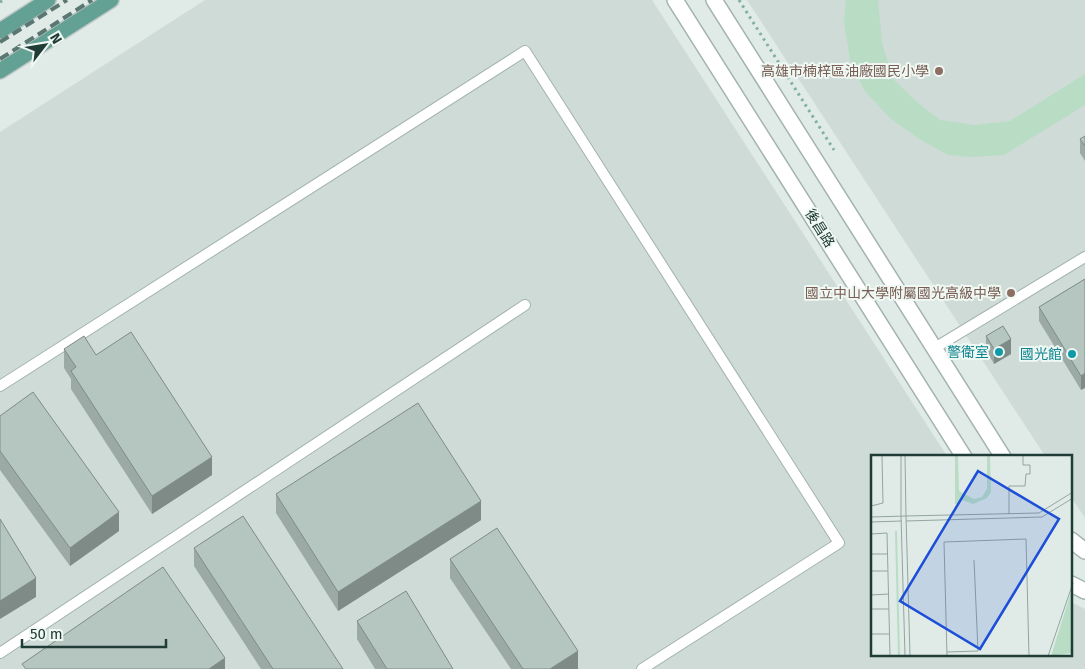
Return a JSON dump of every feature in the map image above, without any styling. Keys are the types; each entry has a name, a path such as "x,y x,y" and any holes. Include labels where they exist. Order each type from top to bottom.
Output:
{"main road":[{"path":"0,31 48,0"},
{"path":"0,71 110,0"}],"street":[{"name":"後昌路","path":"675,0 963,455"},
{"path":"714,0 933,349 1002,455"},
{"path":"1072,541 1085,551"},
{"path":"1072,584 1085,591"}],"lane":[{"path":"0,386 525,51 839,543 642,669"},
{"path":"933,349 1085,257"},
{"path":"0,654 525,305"}],"path":[{"path":"0,2 4,0"},
{"path":"739,0 834,150"}],"shaded area":[{"path":"205,0 652,0 946,455 871,455 871,656 1072,656 1072,602 1085,609 1085,669 0,669 0,132"},
{"name":"高雄市楠梓區油廠國民小學","path":"747,0 1085,0 1085,518 1072,498 1072,455 1044,455"}],"green space":[{"path":"846,0 878,0 882,43 893,79 918,103 940,120 974,125 1010,121 1085,74 1085,105 1004,155 972,157 948,155 921,140 891,119 864,90 850,60 844,21"}],"building":[{"path":"1085,136 1085,146 1080,139"},
{"name":"國光館","path":"1085,279 1085,373 1081,376 1039,307"},
{"path":"1003,326 1011,339 994,349 986,336"},
{"path":"131,332 212,457 152,496 71,371 76,367 64,349 84,336 96,355"},
{"path":"33,392 119,512 70,548 0,451 0,416"},
{"path":"418,403 481,501 338,592 276,494"},
{"path":"243,516 343,669 273,669 194,548"},
{"path":"0,519 36,578 0,601"},
{"path":"497,528 578,651 550,669 523,669 450,559"},
{"path":"163,567 225,658 209,669 26,669 22,664"},
{"path":"406,591 453,669 387,669 357,621"}],"railway":[{"path":"0,42 67,0"},
{"path":"0,59 92,0"}],"place":[{"name":"高雄市楠梓區油廠國民小學","path":"939,71"},
{"name":"國立中山大學附屬國光高級中學","path":"1011,293"},
{"name":"警衛室","path":"999,352"},
{"name":"國光館","path":"1072,354"}]}
